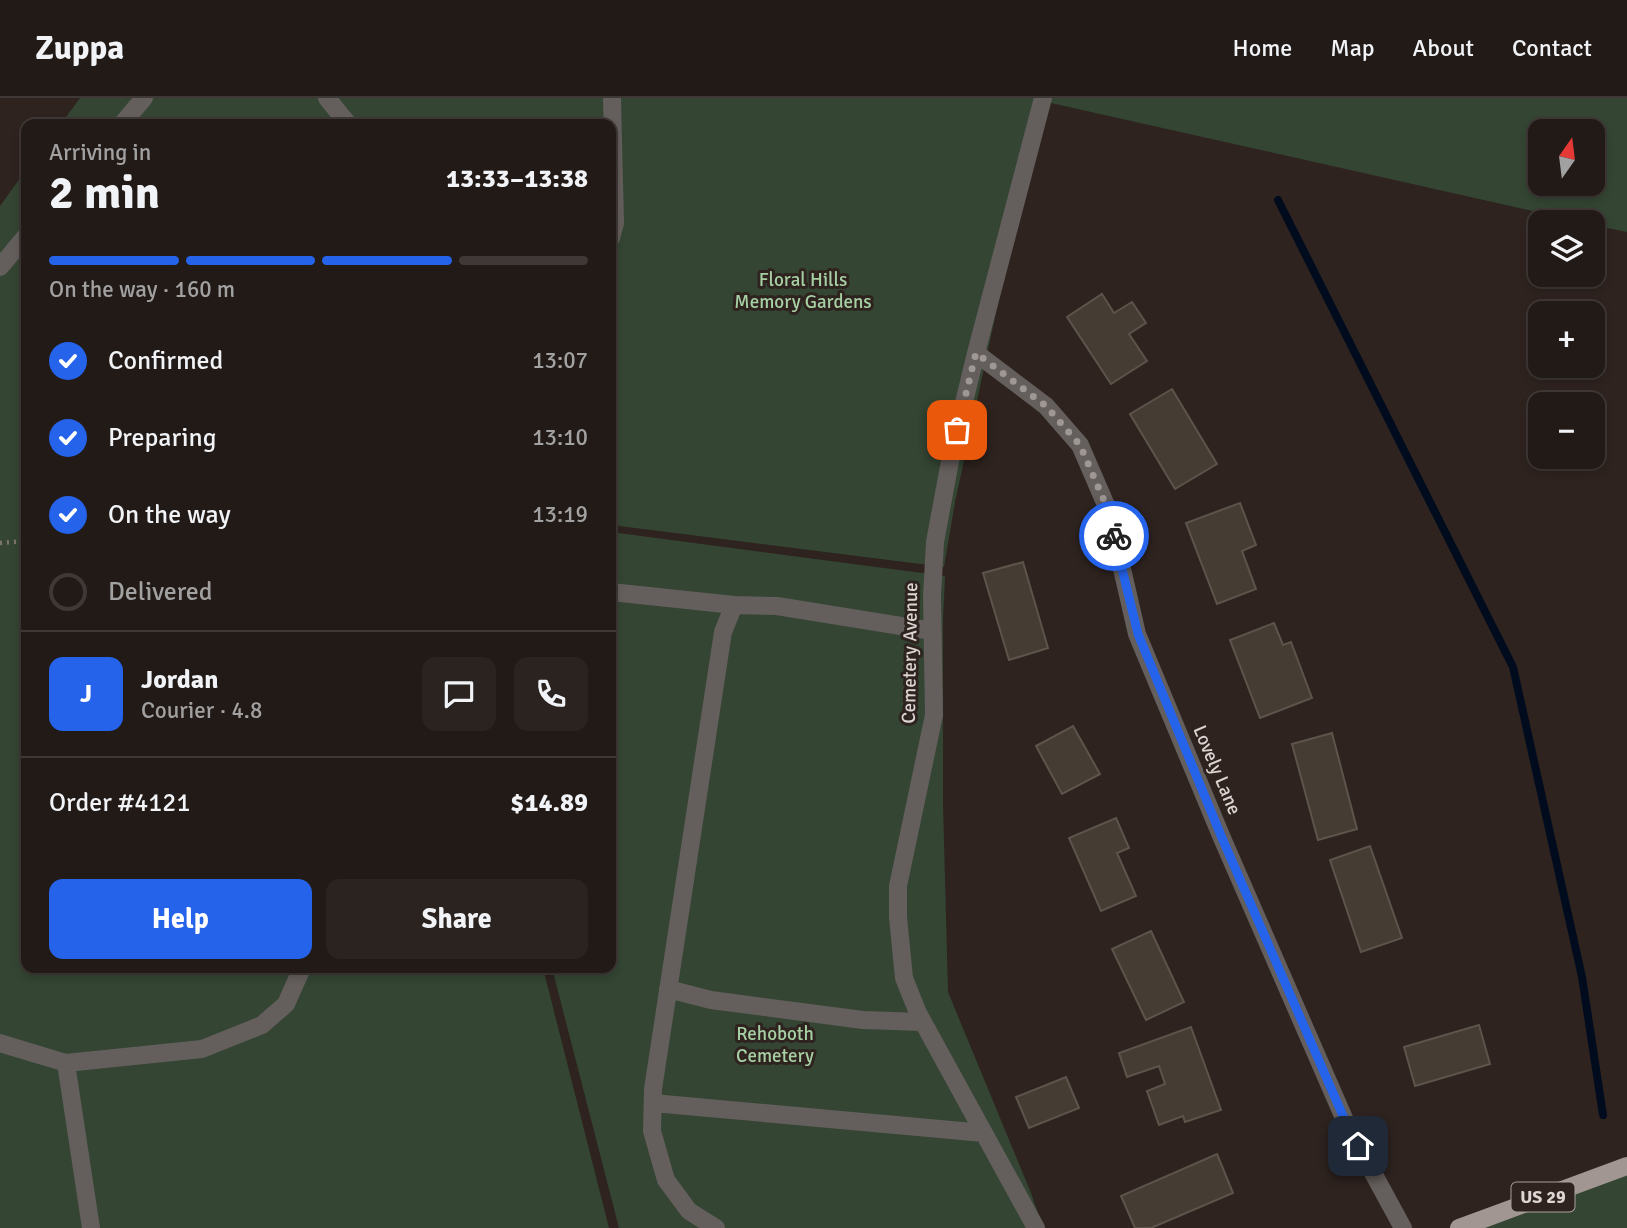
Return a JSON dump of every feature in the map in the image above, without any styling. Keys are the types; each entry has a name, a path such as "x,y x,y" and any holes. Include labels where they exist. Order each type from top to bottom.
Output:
{"main road":[{"name":"US 29","path":"1459,1228 1627,1166"}],"street":[{"path":"126,119 144,98"},
{"path":"327,98 344,119"},
{"path":"612,98 613,119"},
{"name":"Cemetery Avenue","path":"1036,1228 923,1022 904,978 898,886 934,715 932,596 935,542 951,456 976,353 1043,98"},
{"path":"0,267 21,242"},
{"name":"Lovely Lane","path":"976,353 1046,406 1080,445 1109,512 1138,634 1148,660 1347,1125 1403,1228"},
{"path":"616,593 734,605 777,606 932,631"},
{"path":"716,1228 689,1211 666,1180 652,1132 653,1089 723,632 734,605"},
{"path":"0,1043 66,1063 202,1049 262,1025 286,1004 300,973"},
{"path":"668,989 711,1000 863,1020 923,1022"},
{"path":"66,1063 91,1228"},
{"path":"653,1103 984,1133"}],"path":[{"path":"0,543 21,541"}],"green space":[{"name":"Floral Hills Memory Gardens","path":"80,98 1627,98 1627,232 1605,227 1605,210 1528,210 1042,101 955,502 944,567 616,526 616,119 65,119"},
{"path":"21,177 21,973 544,973 609,1228 0,1228 0,206"},
{"name":"Rehoboth Cemetery","path":"616,533 945,576 943,804 948,992 1043,1228 619,1228 553,973 616,973"},
{"path":"1627,1157 1627,1228 1456,1228"}],"building":[{"path":"1102,294 1114,313 1132,302 1146,323 1129,334 1147,361 1111,384 1067,317"},
{"path":"1172,389 1217,464 1175,489 1130,414"},
{"path":"1240,503 1256,545 1242,551 1256,589 1217,604 1186,523"},
{"path":"1023,562 1048,648 1009,660 983,573"},
{"path":"1274,623 1283,645 1291,642 1312,698 1260,718 1230,640"},
{"path":"1073,726 1100,774 1062,794 1036,746"},
{"path":"1332,733 1357,829 1318,840 1292,744"},
{"path":"1116,818 1129,848 1117,853 1136,896 1101,911 1069,838"},
{"path":"1370,846 1402,938 1361,952 1330,860"},
{"path":"1151,931 1184,1002 1146,1020 1112,949"},
{"path":"1479,1025 1490,1064 1415,1086 1404,1047"},
{"path":"1191,1027 1221,1110 1185,1122 1183,1116 1159,1125 1147,1091 1165,1084 1159,1066 1127,1077 1119,1053"},
{"path":"1066,1077 1079,1108 1029,1128 1016,1097"},
{"path":"1217,1154 1233,1193 1151,1228 1135,1228 1121,1196"}],"waterway":[{"path":"1278,200 1513,667 1582,977 1603,1115"}],"way so far":[{"path":"957,430 976,353 1046,406 1080,445 1109,512 1114,536"}],"route":[{"path":"1114,536 1138,634 1222,838 1358,1146"}]}
